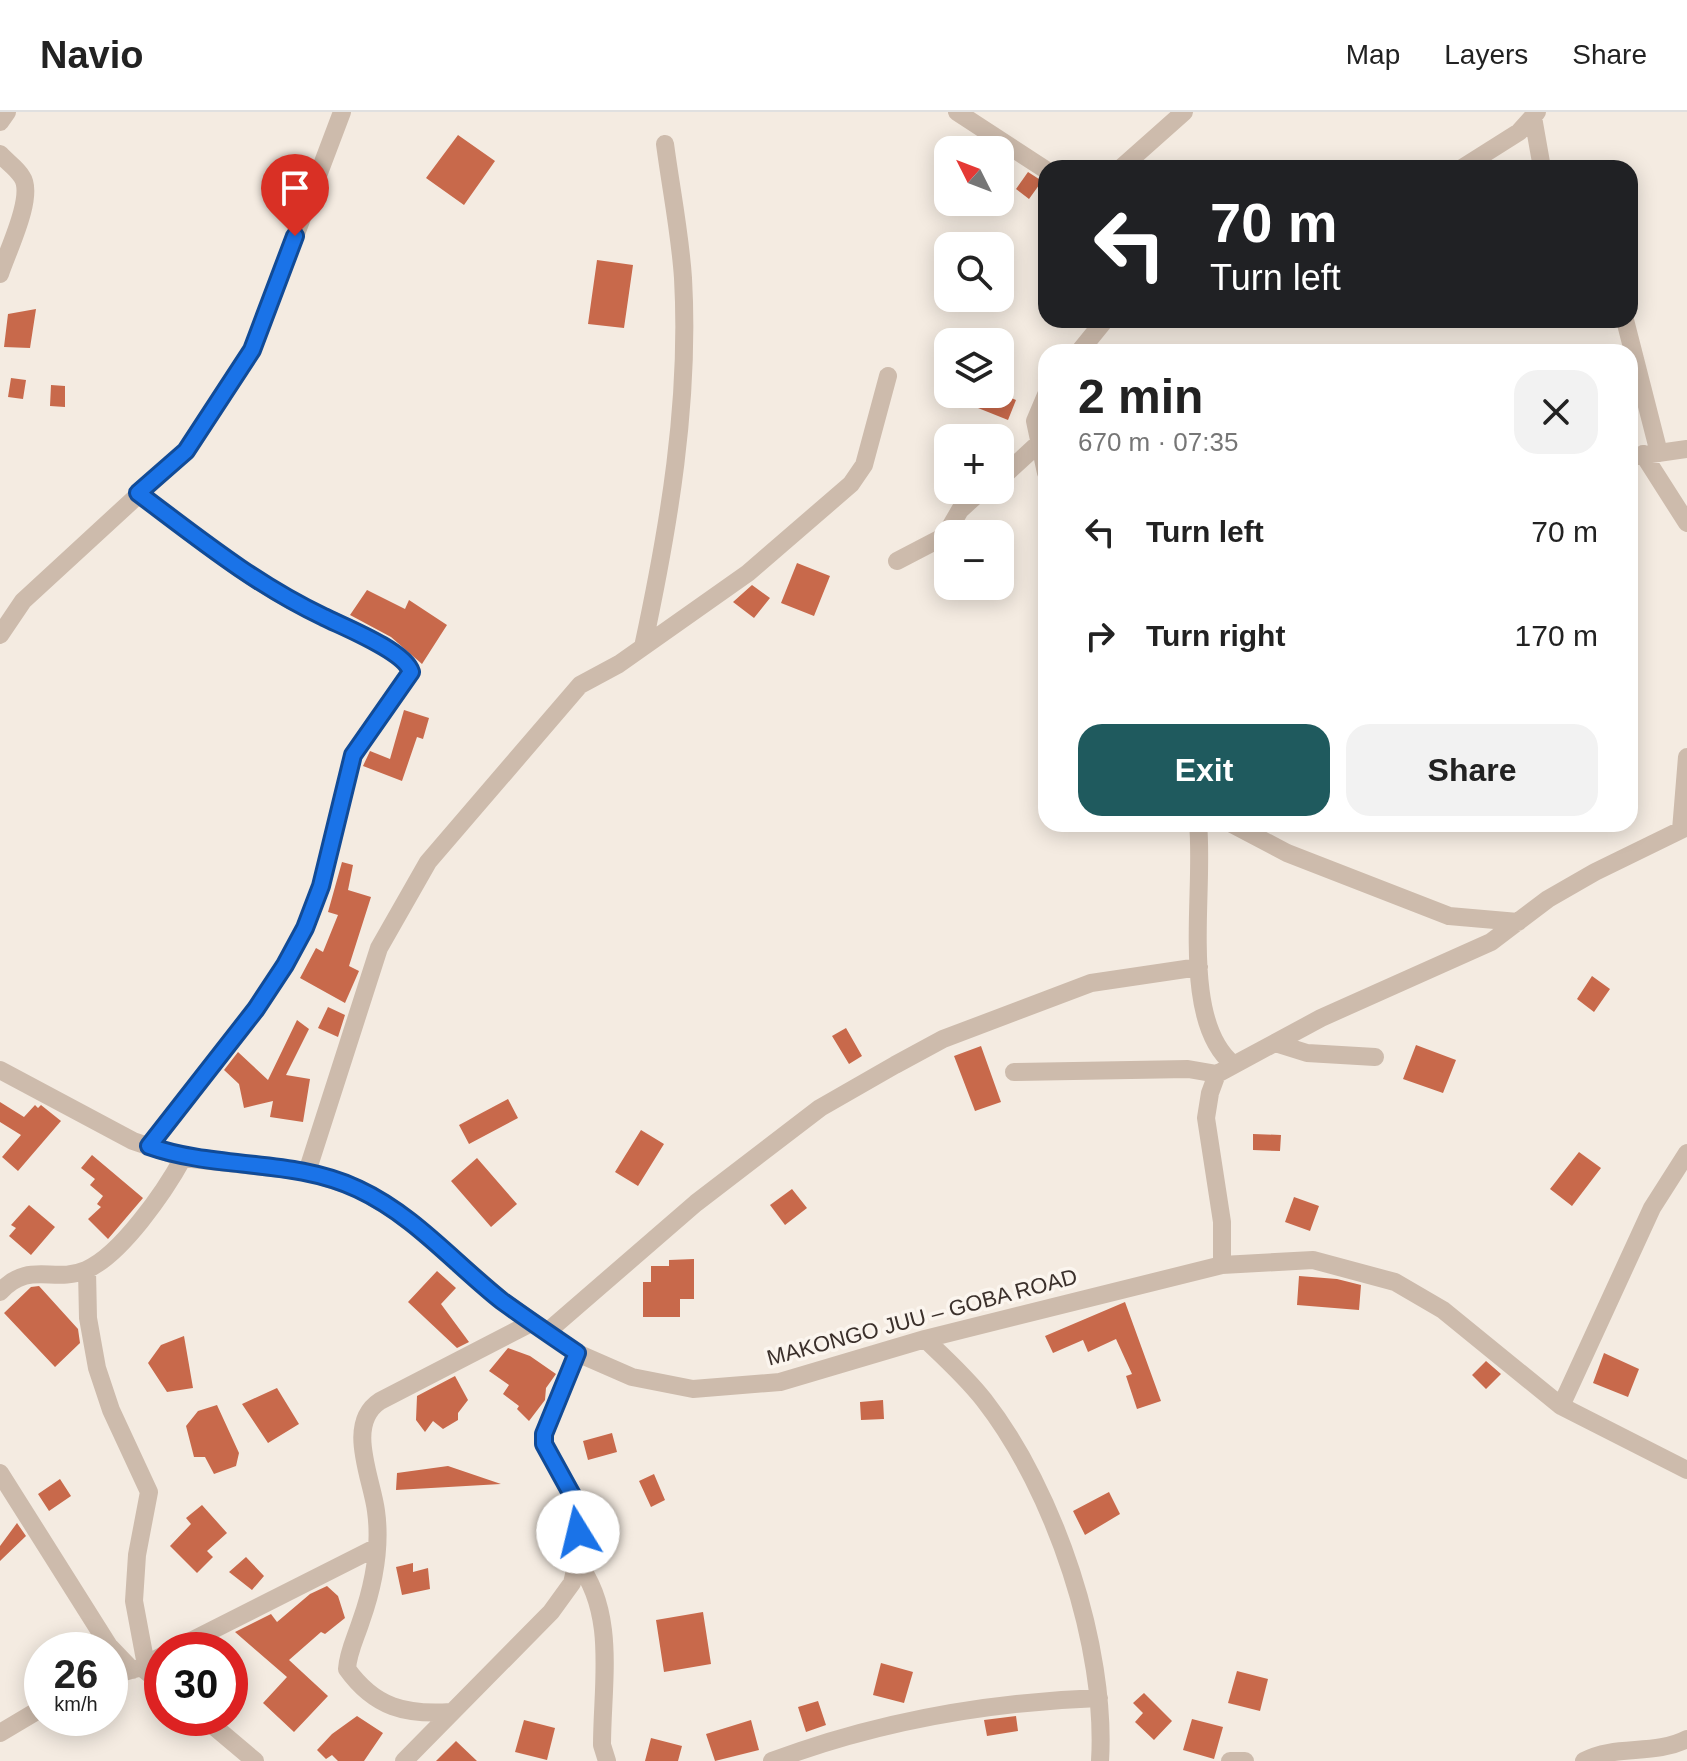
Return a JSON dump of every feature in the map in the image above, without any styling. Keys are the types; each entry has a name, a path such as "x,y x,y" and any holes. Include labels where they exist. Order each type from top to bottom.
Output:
{"street":[{"path":"0,122 7,112"},
{"path":"0,635 23,601 186,451 252,350 342,112"},
{"path":"957,112 1038,165"},
{"path":"1131,160 1184,112"},
{"path":"1475,160 1519,132 1535,115"},
{"path":"1535,115 1541,160"},
{"path":"643,647 670,521 684,366 682,277 665,144"},
{"path":"0,154 22,176 25,187 21,216 0,274"},
{"path":"1086,344 1098,328"},
{"path":"307,1172 379,948 428,862 580,685 643,647 748,573 851,484 864,465 888,376"},
{"path":"1638,412 1644,455 1687,523"},
{"path":"1038,414 1035,421 1038,448"},
{"path":"1014,466 1037,445"},
{"path":"1644,455 1687,449"},
{"path":"138,493 262,584 367,637 408,664 411,672 353,755 321,886 305,928 285,965 256,1009 149,1146"},
{"path":"897,561 945,536 967,504"},
{"path":"1014,1072 1225,1069 1321,1018 1491,942 1595,872 1684,828 1687,757"},
{"path":"1198,832 1199,967 1206,1029 1225,1069"},
{"path":"1247,832 1287,853 1393,897 1449,916 1518,922"},
{"path":"451,1712 411,1714 398,1710 357,1682 347,1669 371,1592 377,1547 377,1512 366,1467 363,1428 371,1407 540,1327 820,1108 943,1039 1091,983 1199,967"},
{"path":"1275,1043 1307,1053 1375,1057"},
{"path":"1222,1265 1222,1222 1206,1118 1210,1093 1225,1069"},
{"name":"MAKONGO JUU – GOBA ROAD","path":"0,1070 149,1146 183,1158 307,1172 357,1188 407,1218 502,1300 577,1353 632,1377 693,1389 780,1382 925,1339 1222,1265 1313,1260 1395,1282 1443,1310 1561,1406 1687,1470"},
{"path":"1561,1406 1652,1208 1687,1153"},
{"path":"0,1292 17,1276 87,1270 130,1231 170,1181 183,1158"},
{"path":"87,1270 88,1318 97,1368 111,1410 149,1492 137,1555 134,1601 144,1658"},
{"path":"925,1339 984,1400 1031,1476 1067,1562 1099,1698 1100,1761"},
{"path":"404,1761 551,1612 572,1583 577,1562 577,1504 544,1444 544,1434 577,1353"},
{"path":"0,1473 109,1646 144,1664"},
{"path":"209,1632 377,1547"},
{"path":"577,1562 596,1593 604,1632 602,1745 607,1761"},
{"path":"772,1761 874,1729 951,1714 1045,1700 1099,1698"},
{"path":"0,1733 24,1719"},
{"path":"225,1736 255,1761"},
{"path":"1584,1761 1597,1754 1669,1749 1687,1739"},
{"path":"1230,1761 1245,1761"}],"building":[{"path":"458,135 495,161 464,205 426,178"},
{"path":"1028,172 1038,178 1038,187 1029,199 1016,189"},
{"path":"597,260 633,265 624,328 588,324"},
{"path":"36,309 30,348 4,347 8,314"},
{"path":"11,378 26,380 23,399 8,397"},
{"path":"51,385 65,386 65,407 50,406"},
{"path":"978,408 1013,408 1008,420"},
{"path":"797,563 830,576 814,616 781,603"},
{"path":"752,585 770,598 754,618 733,602"},
{"path":"367,590 405,609 409,600 447,625 422,664 391,637 350,615"},
{"path":"404,710 429,718 423,739 417,737 402,781 363,766 370,751 390,759"},
{"path":"342,862 353,865 348,890 371,897 349,966 359,971 345,1003 300,978 316,948 323,952 338,915 328,912"},
{"path":"1592,976 1610,989 1594,1012 1577,999"},
{"path":"328,1007 345,1015 338,1037 318,1028"},
{"path":"297,1020 309,1029 286,1075 310,1079 303,1122 270,1117 273,1101 244,1108 239,1084 224,1070 238,1052 268,1080"},
{"path":"846,1028 862,1056 849,1064 832,1036"},
{"path":"1416,1045 1456,1060 1443,1093 1403,1079"},
{"path":"981,1046 1001,1102 975,1111 954,1056"},
{"path":"508,1099 518,1118 469,1144 459,1125"},
{"path":"0,1102 24,1117 35,1105 38,1108 41,1105 61,1121 18,1171 2,1157 21,1135 0,1122"},
{"path":"641,1130 664,1144 638,1186 615,1172"},
{"path":"1253,1134 1281,1135 1280,1151 1253,1150"},
{"path":"1579,1152 1601,1168 1572,1206 1550,1189"},
{"path":"92,1155 143,1198 108,1239 88,1219 101,1207 97,1204 103,1196 90,1185 95,1179 81,1168"},
{"path":"477,1158 517,1204 491,1227 451,1181"},
{"path":"792,1189 807,1208 785,1225 770,1205"},
{"path":"1294,1197 1319,1206 1310,1231 1285,1222"},
{"path":"29,1205 55,1227 31,1255 9,1236 16,1228 11,1225"},
{"path":"694,1259 694,1299 680,1299 680,1317 643,1317 643,1282 651,1282 651,1266 669,1266 669,1260"},
{"path":"437,1271 456,1288 441,1304 469,1342 457,1348 408,1302"},
{"path":"1299,1276 1337,1279 1361,1285 1359,1310 1297,1305"},
{"path":"39,1286 78,1329 80,1343 55,1367 4,1313 31,1287"},
{"path":"1125,1302 1161,1401 1137,1409 1126,1376 1132,1374 1116,1339 1088,1352 1083,1340 1053,1353 1045,1336"},
{"path":"184,1336 193,1388 167,1392 148,1363 161,1345"},
{"path":"508,1348 530,1356 556,1374 546,1388 545,1400 529,1421 517,1409 519,1406 503,1394 509,1385 489,1371"},
{"path":"1604,1353 1639,1369 1628,1397 1593,1383"},
{"path":"1486,1361 1501,1374 1486,1389 1472,1375"},
{"path":"455,1376 468,1400 458,1413 458,1420 443,1429 433,1421 425,1432 416,1420 417,1396"},
{"path":"277,1388 299,1424 268,1443 242,1404"},
{"path":"883,1400 884,1419 861,1420 860,1402"},
{"path":"217,1405 239,1453 236,1466 214,1474 205,1457 194,1457 186,1426 198,1411"},
{"path":"612,1433 617,1452 588,1460 583,1441"},
{"path":"448,1466 501,1484 396,1490 397,1473"},
{"path":"654,1474 665,1500 651,1507 639,1481"},
{"path":"60,1479 71,1496 49,1511 38,1494"},
{"path":"1109,1492 1120,1514 1085,1535 1073,1511"},
{"path":"202,1505 227,1533 207,1551 213,1557 197,1573 170,1546 191,1524 186,1518"},
{"path":"17,1523 26,1536 0,1561 0,1546"},
{"path":"246,1557 264,1576 252,1590 229,1572"},
{"path":"413,1563 413,1572 428,1568 430,1589 402,1595 396,1567"},
{"path":"327,1586 338,1596 345,1618 325,1634 321,1632 289,1660 328,1696 294,1732 263,1703 287,1677 248,1643 248,1632 235,1632 271,1614 277,1622 310,1594"},
{"path":"703,1612 711,1664 664,1672 656,1620"},
{"path":"881,1663 913,1672 904,1703 873,1695"},
{"path":"1237,1671 1268,1679 1260,1711 1228,1703"},
{"path":"1144,1693 1172,1721 1154,1740 1135,1722 1143,1713 1133,1703"},
{"path":"818,1701 826,1725 806,1732 798,1707"},
{"path":"357,1716 383,1733 364,1761 338,1761 332,1755 326,1759 317,1750 332,1734"},
{"path":"1016,1716 1018,1731 987,1736 984,1720"},
{"path":"1192,1719 1223,1727 1214,1759 1183,1750"},
{"path":"524,1720 555,1728 547,1760 515,1752"},
{"path":"751,1720 759,1750 715,1761 706,1734"},
{"path":"651,1738 682,1746 678,1761 645,1761"},
{"path":"456,1741 477,1761 436,1761"}],"route":[{"path":"295,236 252,350 186,451 138,493 262,584 288,600 367,637 408,664 411,672 410,678 370,726 353,755 321,886 305,928 285,965 256,1009 149,1146 183,1158 307,1172 357,1188 407,1218 502,1300 577,1353 549,1416 544,1444 577,1504 578,1532"}]}
